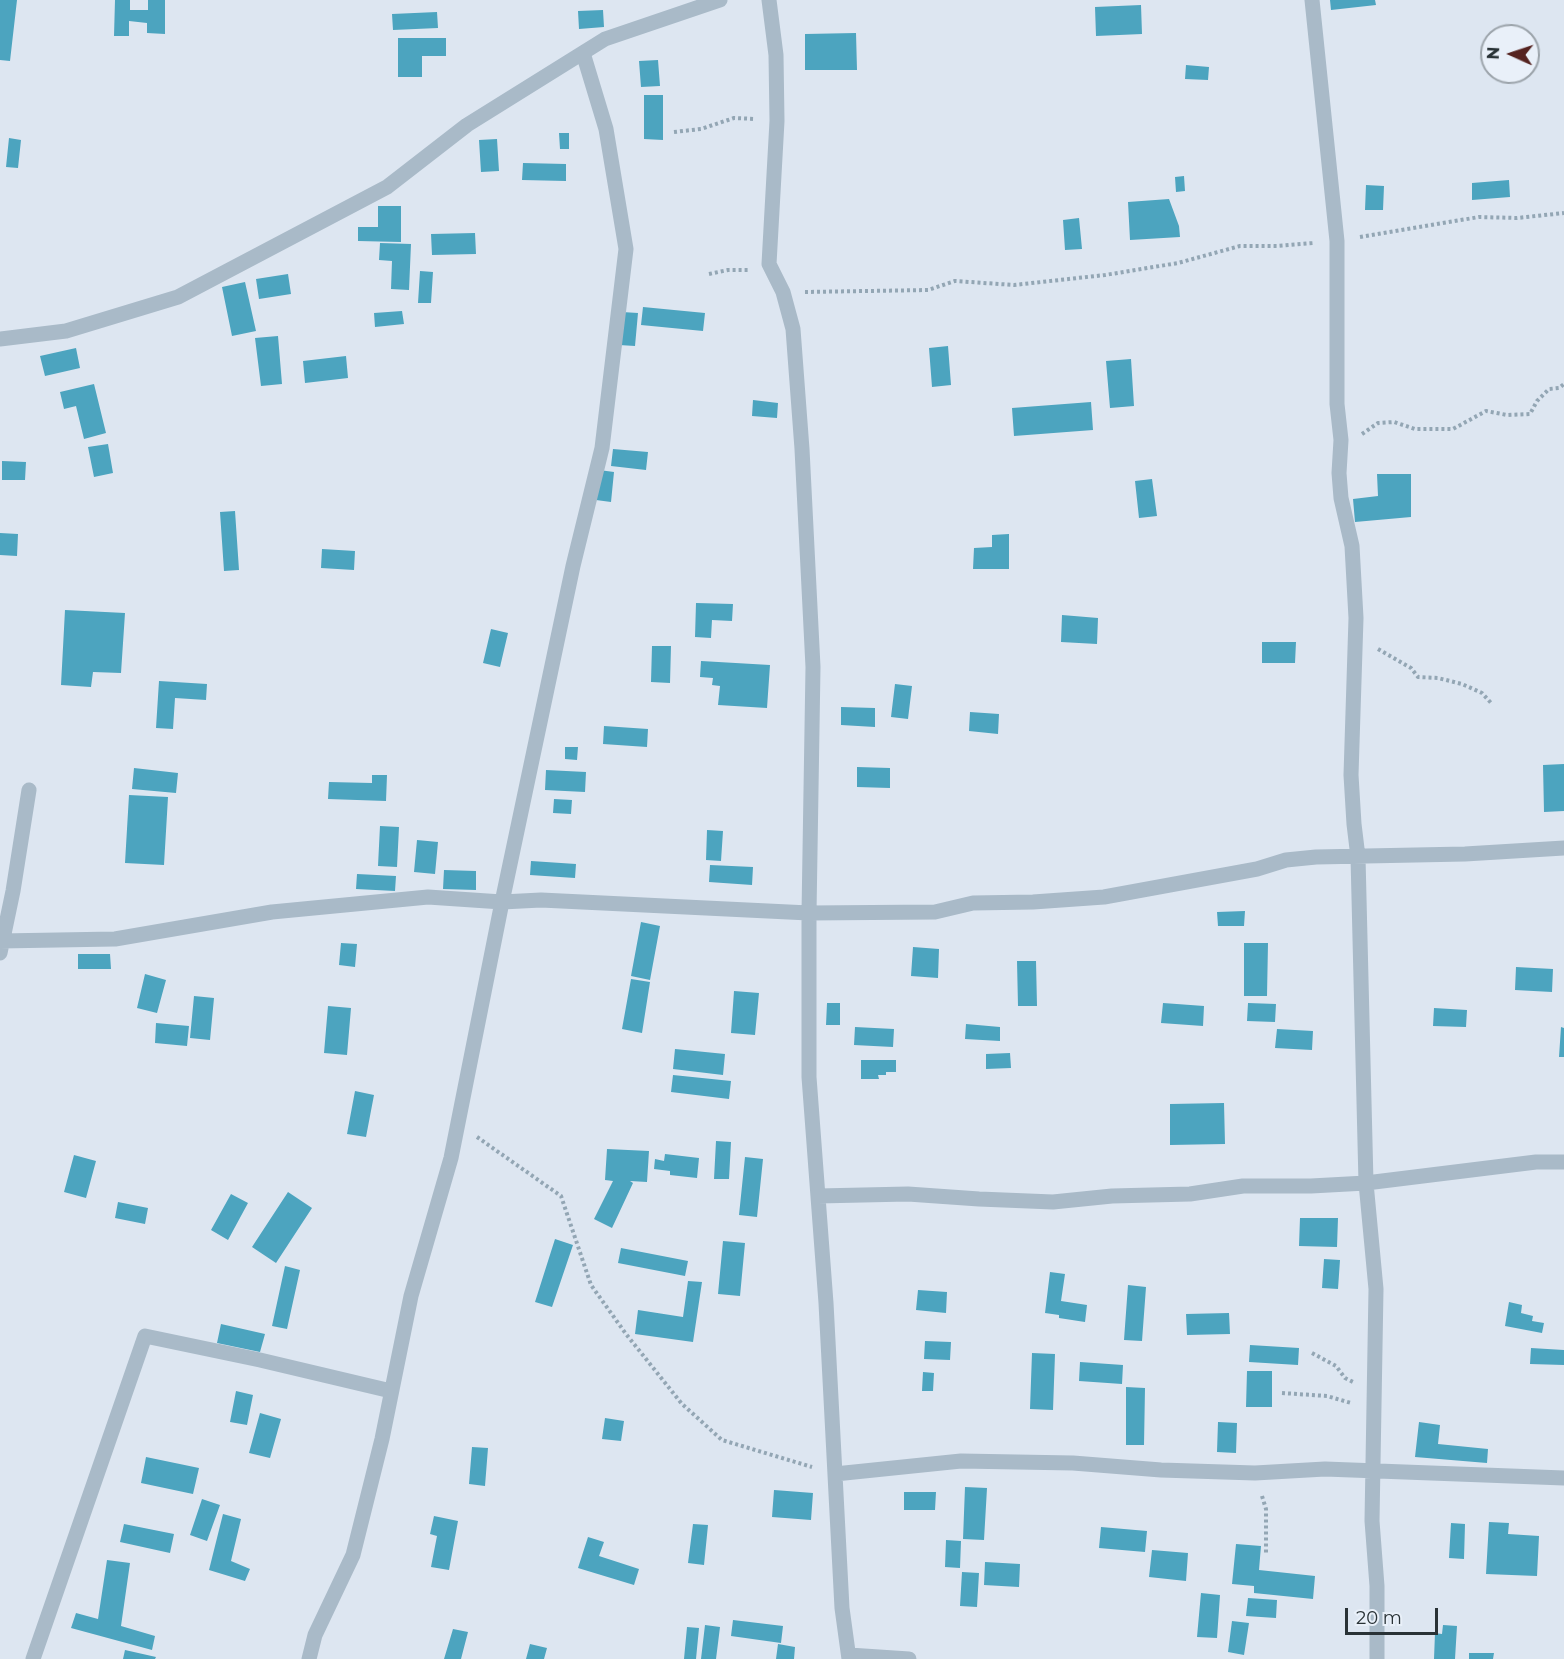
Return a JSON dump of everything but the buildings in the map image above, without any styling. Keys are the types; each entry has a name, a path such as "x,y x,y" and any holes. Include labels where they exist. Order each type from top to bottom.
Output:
{"street":[{"path":"0,339 66,331 178,297 387,187 467,125 605,39 720,0"},
{"path":"769,0 776,55 777,121 769,264 783,292 793,328 802,448 813,667 809,1077 842,1608 849,1657 909,1659"},
{"path":"1312,0 1337,241 1337,404 1341,440 1339,473 1341,498 1352,546 1356,618 1351,775 1358,857 1366,1183 1376,1289 1372,1521 1377,1586 1377,1659"},
{"path":"309,1659 315,1635 353,1556 382,1439 411,1296 451,1158 502,902 571,578 602,448 626,249 606,129 583,53"},
{"path":"29,790 1,945 115,939 272,912 428,897 502,902 541,900 809,914 849,911 935,912 973,903 1104,897 1257,869 1286,860 1564,848"},
{"path":"818,1196 908,1194 1053,1202 1112,1196 1190,1194 1243,1186 1366,1183 1536,1162 1564,1162"},
{"path":"33,1659 146,1336 391,1391"},
{"path":"835,1474 961,1461 1073,1463 1161,1470 1255,1473 1325,1469 1564,1478"}],"path":[{"path":"674,132 701,129 734,118 777,121"},
{"path":"783,292 928,290 955,281 1014,285 1105,275 1178,263 1240,246 1277,246 1337,241 1479,217 1517,218 1564,213"},
{"path":"709,274 728,270 755,270 769,264"},
{"path":"1341,440 1366,433 1378,423 1394,422 1415,429 1453,429 1486,411 1507,415 1530,414 1537,401 1549,389 1559,388 1564,384"},
{"path":"1356,618 1366,628 1374,647 1411,668 1418,677 1438,678 1462,684 1482,693 1492,704"},
{"path":"458,1123 561,1196 591,1285 626,1334 682,1404 722,1440 835,1474"},
{"path":"1312,1353 1336,1366 1345,1378 1374,1402"},
{"path":"1282,1393 1374,1402"},
{"path":"1255,1473 1266,1509 1266,1554"}]}
